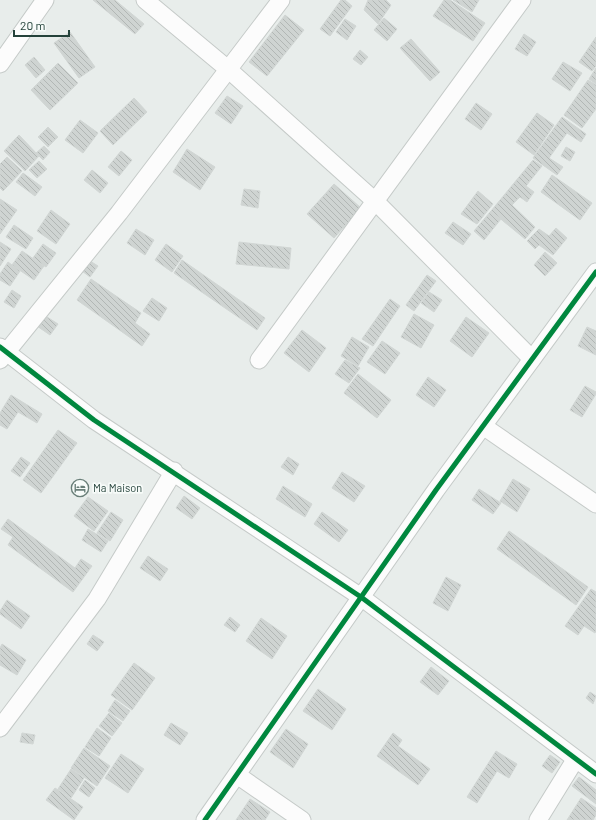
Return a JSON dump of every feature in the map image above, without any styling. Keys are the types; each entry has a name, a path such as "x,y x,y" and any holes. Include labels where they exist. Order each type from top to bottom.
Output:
{"street":[{"path":"0,64 45,0"},
{"path":"145,0 229,70 375,201 532,359"},
{"path":"281,0 119,214 2,353 94,420 361,598 575,760 596,774"},
{"path":"259,360 522,0"},
{"path":"205,820 483,426 596,272"},
{"path":"483,426 596,504"},
{"path":"0,728 97,599 174,472"},
{"path":"538,820 575,760"},
{"path":"237,775 302,820"}],"building":[{"path":"93,0 115,0 144,24 135,34"},
{"path":"341,0 345,0 352,6 330,36 320,29"},
{"path":"368,0 386,0 391,5 378,24 364,10"},
{"path":"444,0 450,0 485,23 473,41 433,16"},
{"path":"453,0 479,0 472,12"},
{"path":"285,15 304,30 267,76 249,62"},
{"path":"384,18 397,29 387,41 374,30"},
{"path":"345,19 356,26 347,40 336,32"},
{"path":"70,32 95,67 79,78 54,43"},
{"path":"524,34 536,42 527,56 515,49"},
{"path":"596,37 596,66 592,71 579,62"},
{"path":"411,39 440,72 430,81 400,48"},
{"path":"360,50 368,57 361,65 353,59"},
{"path":"34,57 45,70 36,78 25,65"},
{"path":"563,62 582,73 570,91 552,79"},
{"path":"58,63 78,83 50,110 31,90"},
{"path":"596,68 596,84 589,79"},
{"path":"588,80 596,85 596,109 582,128 564,115"},
{"path":"227,96 243,106 231,124 215,113"},
{"path":"134,98 147,112 113,145 100,131"},
{"path":"476,103 492,114 481,130 465,119"},
{"path":"537,113 554,125 534,155 516,142"},
{"path":"562,117 586,134 581,142 567,133 549,158 563,167 557,175 533,158"},
{"path":"80,120 98,133 83,153 65,140"},
{"path":"48,127 58,137 48,147 38,137"},
{"path":"19,135 39,156 25,171 4,151"},
{"path":"44,146 50,152 43,160 36,153"},
{"path":"566,147 575,152 570,161 561,156"},
{"path":"187,149 215,167 200,190 173,172"},
{"path":"121,151 132,160 119,176 108,167"},
{"path":"7,157 22,171 3,191 0,188 0,164"},
{"path":"533,160 542,166 526,186 534,192 527,202 520,197 512,205 535,227 525,239 491,211"},
{"path":"39,161 47,169 37,178 29,170"},
{"path":"92,170 108,183 100,193 84,180"},
{"path":"23,173 42,187 35,196 16,182"},
{"path":"552,175 592,203 580,220 541,192"},
{"path":"334,184 361,208 334,238 307,214"},
{"path":"244,189 260,191 258,208 241,205"},
{"path":"478,191 493,204 477,224 461,214"},
{"path":"0,199 17,210 0,234"},
{"path":"51,210 70,224 56,244 37,231"},
{"path":"491,211 501,219 484,240 474,231"},
{"path":"453,222 471,234 463,245 445,233"},
{"path":"14,225 33,238 26,249 6,237"},
{"path":"556,228 567,238 553,255 539,245 535,249 527,241 539,229 549,236"},
{"path":"136,229 154,240 145,255 127,243"},
{"path":"0,242 11,249 0,266"},
{"path":"239,242 291,248 289,269 236,264"},
{"path":"43,244 56,253 46,267 33,258"},
{"path":"166,244 183,256 172,272 155,260"},
{"path":"22,251 44,266 34,280 12,265"},
{"path":"545,252 557,263 545,276 534,265"},
{"path":"182,260 265,318 257,330 174,273"},
{"path":"90,261 98,266 90,277 82,271"},
{"path":"8,262 20,271 10,286 0,280 0,274"},
{"path":"427,275 436,281 414,311 406,305"},
{"path":"91,279 141,313 135,323 150,334 142,346 77,300"},
{"path":"12,290 21,296 14,308 4,302"},
{"path":"429,292 442,300 434,312 421,303"},
{"path":"152,298 167,308 159,321 143,311"},
{"path":"390,299 400,306 373,346 362,339"},
{"path":"414,314 434,325 421,348 401,337"},
{"path":"44,315 58,324 50,335 37,326"},
{"path":"466,317 489,333 472,357 450,341"},
{"path":"587,327 596,331 596,355 578,346"},
{"path":"302,330 326,348 309,372 284,353"},
{"path":"352,337 369,347 358,366 341,356"},
{"path":"382,341 400,353 385,374 367,362"},
{"path":"345,360 360,368 349,383 335,374"},
{"path":"358,374 391,400 377,418 344,393"},
{"path":"428,377 446,390 434,407 416,395"},
{"path":"585,386 596,392 596,394 582,417 570,410"},
{"path":"11,395 42,414 37,423 18,412 7,429 0,425 0,413"},
{"path":"58,430 77,443 41,493 23,480"},
{"path":"21,457 30,463 20,477 11,471"},
{"path":"288,457 299,464 293,475 281,467"},
{"path":"342,472 365,486 354,502 332,488"},
{"path":"513,479 530,489 517,512 500,501"},
{"path":"283,486 312,504 305,517 276,499"},
{"path":"479,489 501,503 493,514 472,500"},
{"path":"184,496 200,508 192,519 176,508"},
{"path":"88,497 108,511 94,531 74,516"},
{"path":"111,512 123,520 110,541 97,533"},
{"path":"322,512 348,530 339,542 314,524"},
{"path":"8,519 75,568 81,559 92,566 73,592 8,545 13,537 1,529"},
{"path":"88,529 108,541 101,552 82,540"},
{"path":"509,531 588,587 576,605 497,549"},
{"path":"148,556 168,569 160,581 140,568"},
{"path":"446,577 461,585 448,611 433,603"},
{"path":"591,589 596,592 596,631 595,633 584,626 578,635 565,626"},
{"path":"7,600 30,616 21,629 0,614 0,611"},
{"path":"230,617 240,625 235,632 224,625"},
{"path":"261,618 287,636 272,659 246,641"},
{"path":"93,635 104,642 97,651 87,644"},
{"path":"2,644 26,660 17,675 0,665 0,648"},
{"path":"134,663 155,678 132,710 111,695"},
{"path":"431,667 449,681 438,695 420,682"},
{"path":"318,689 346,709 332,730 303,711"},
{"path":"590,692 596,696 593,704 586,698"},
{"path":"115,700 130,711 123,721 108,711"},
{"path":"109,713 122,723 112,736 99,726"},
{"path":"171,723 188,733 180,745 164,735"},
{"path":"97,728 111,738 99,756 85,747"},
{"path":"286,729 308,744 293,768 270,752"},
{"path":"22,733 35,735 33,744 20,742"},
{"path":"393,733 402,740 398,746 430,769 418,785 377,756"},
{"path":"84,748 110,766 97,786 71,768"},
{"path":"496,751 517,764 509,778 497,771 477,803 467,797"},
{"path":"121,754 144,769 128,793 105,778"},
{"path":"550,755 560,762 552,773 542,766"},
{"path":"71,769 84,778 71,798 58,789"},
{"path":"579,777 596,790 596,804 572,786"},
{"path":"85,780 95,788 89,797 79,790"},
{"path":"55,788 83,807 74,820 46,800"},
{"path":"581,798 596,808 596,815 593,820 567,820"},
{"path":"250,799 270,812 265,820 236,820"}],"cycle path":[{"path":"205,820 436,490 596,272"},
{"path":"0,347 94,420 361,597 596,774"}],"place":[{"name":"Ma Maison","path":"80,488"}]}
